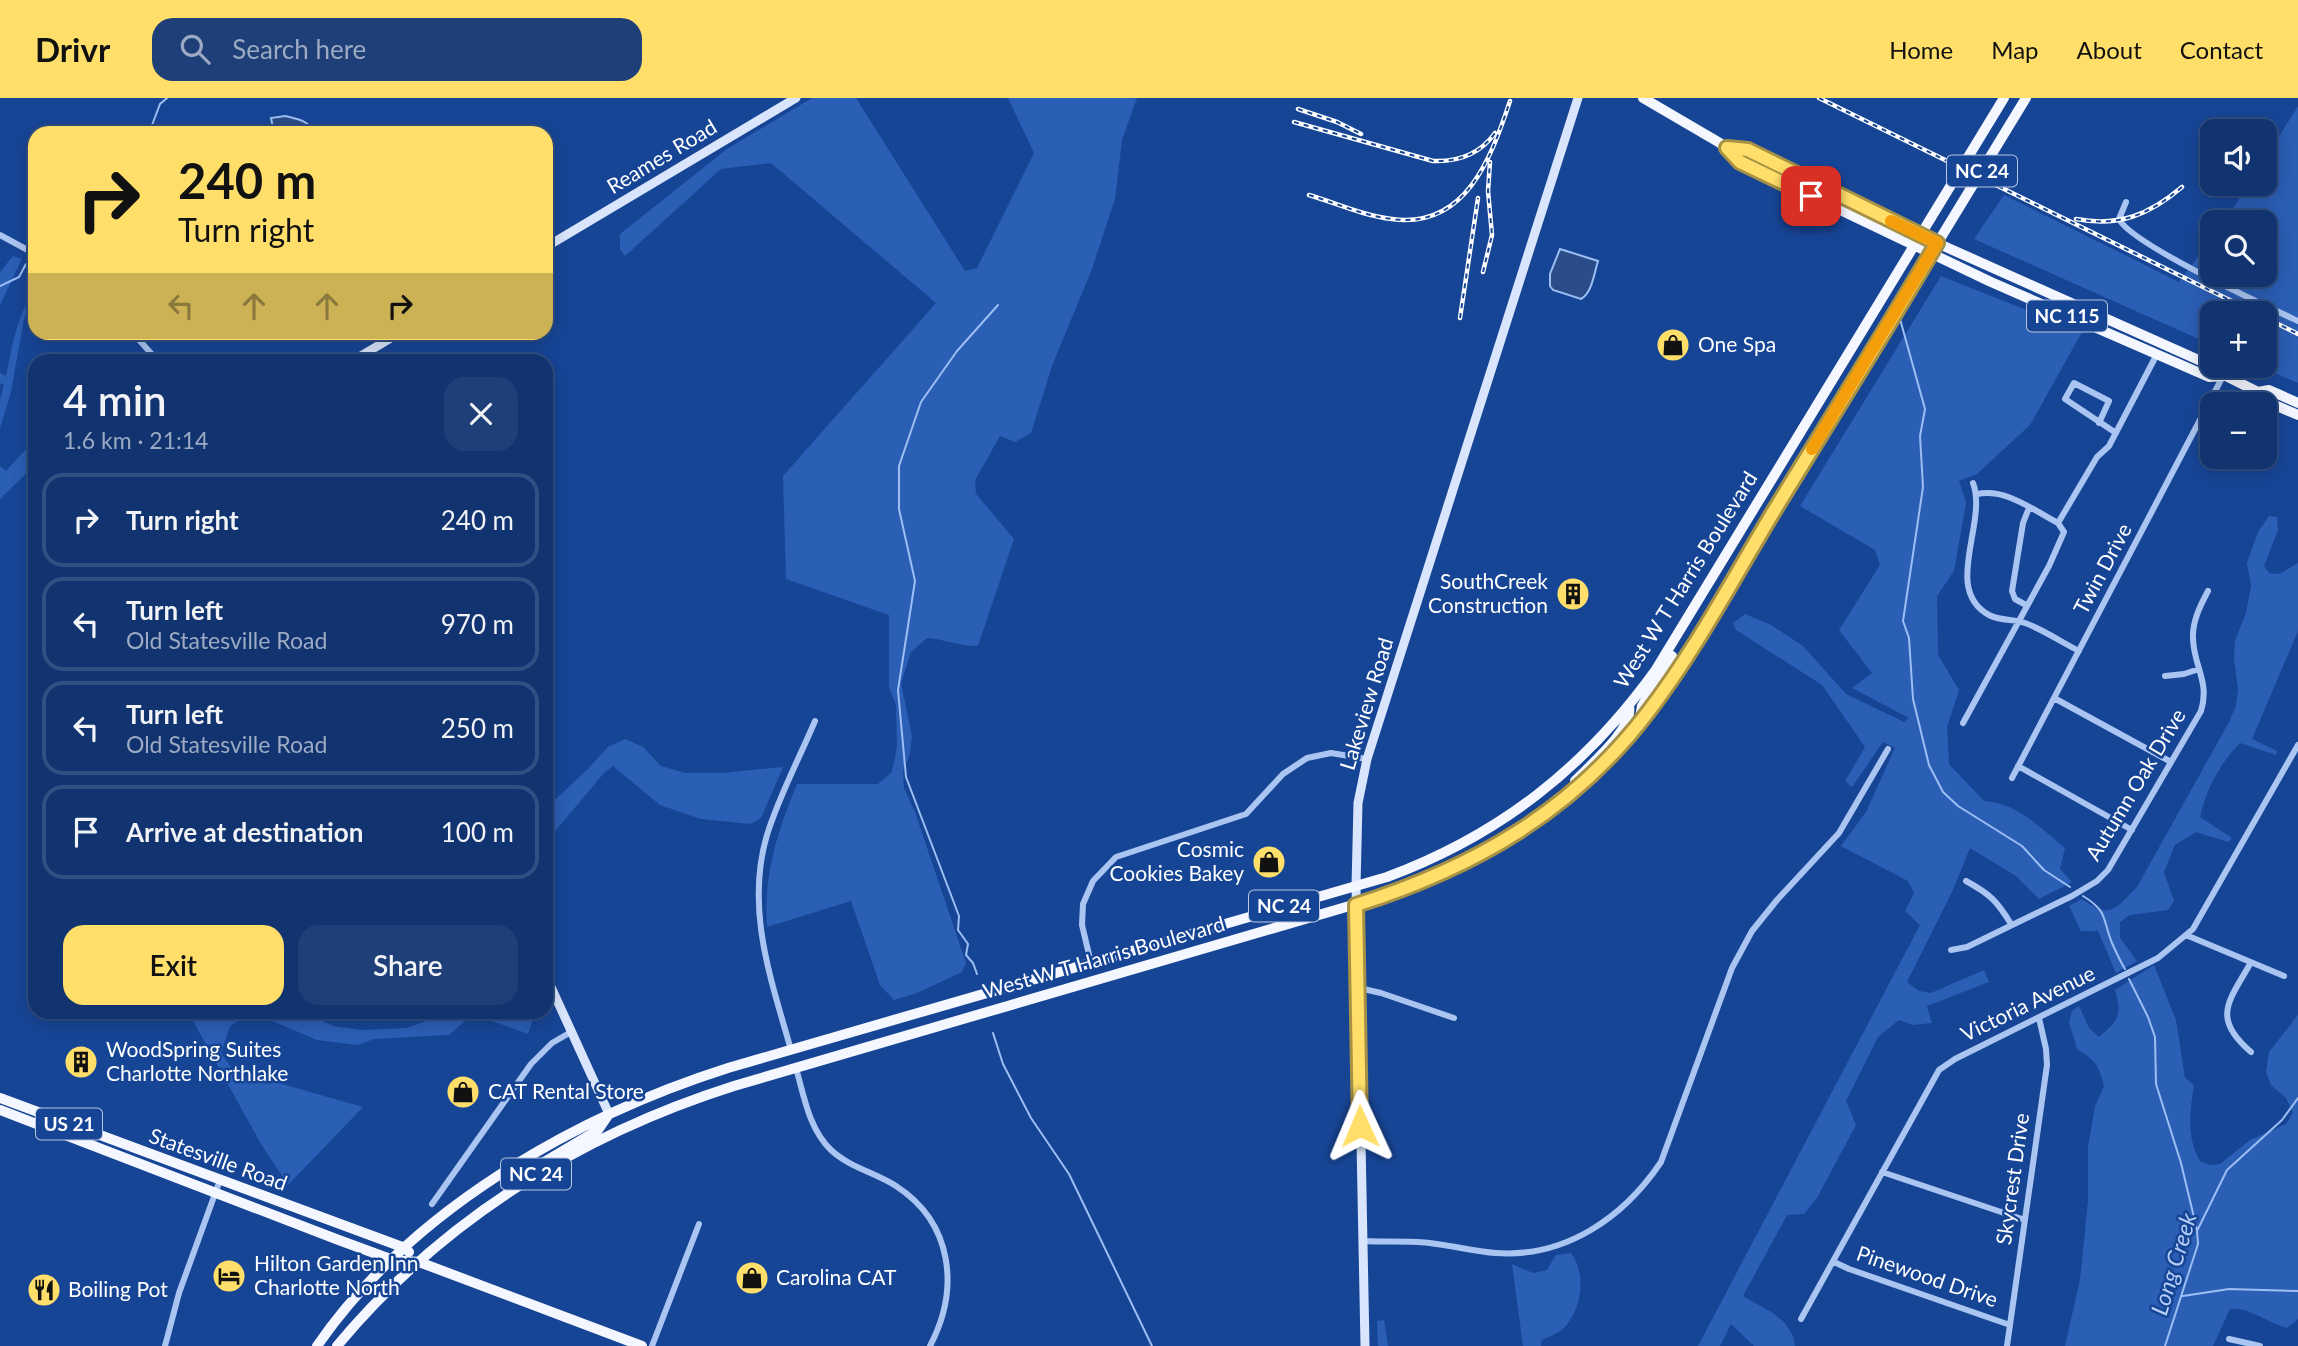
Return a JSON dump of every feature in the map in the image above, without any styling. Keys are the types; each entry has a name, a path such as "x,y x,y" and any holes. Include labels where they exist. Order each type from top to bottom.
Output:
{"main road":[{"name":"Reames Road","path":"553,243 796,98"},
{"name":"Lakeview Road","path":"1365,1346 1356,905 1358,803 1367,759 1578,98"},
{"name":"NC 115","path":"1643,98 1730,151 1740,162 1931,254 2200,373"},
{"name":"West W T Harris Boulevard","path":"317,1346 350,1304 405,1248 459,1204 550,1144 609,1114 694,1080 791,1050 1356,886 1425,862 1502,821 1551,785 1571,768 1629,706 1661,662 2004,98"},
{"name":"West W T Harris Boulevard","path":"337,1346 371,1308 419,1262 499,1198 549,1166 622,1128 700,1097 1356,905 1416,885 1497,845 1552,808 1598,767 1639,723 1692,646 2026,98"},
{"name":"NC 115","path":"1730,151 1748,150 1937,243 2200,361"},
{"path":"1730,151 1755,159 1803,184 1848,200"},
{"path":"364,354 388,340"},
{"name":"NC 115","path":"2227,378 2258,392 2273,392"},
{"name":"NC 115","path":"2277,394 2298,403"},
{"name":"NC 115","path":"2277,406 2298,415"},
{"path":"1639,723 1642,706 1676,648 1696,605"},
{"path":"1552,808 1625,727 1630,715 1629,706"},
{"path":"499,1198 542,1162 598,1130 609,1114 553,992"},
{"name":"Statesville Road","path":"0,1098 405,1248 419,1262"},
{"name":"Statesville Road","path":"0,1110 216,1195 393,1260 419,1262 642,1346"},
{"path":"118,1157 123,1151 139,1156 150,1155"},
{"path":"131,1162 155,1163 168,1167 173,1164"}],"street":[{"path":"2126,202 2121,208 2119,219 2130,233 2298,321"},
{"path":"0,235 28,250"},
{"path":"139,340 152,354"},
{"path":"2058,523 2097,457 2109,446 2157,354"},
{"name":"Twin Drive","path":"2012,778 2222,378"},
{"path":"2099,423 2109,401 2074,383 2064,399 2099,423 2116,433"},
{"path":"1973,483 1977,494 1966,577 1969,592 1976,605 1988,614 2027,624 2079,651"},
{"path":"1964,723 2049,566 2064,532 2058,523 2002,494 1991,491 1977,494"},
{"path":"2026,605 2015,599 2012,591 2023,523 2029,508"},
{"name":"Autumn Oak Drive","path":"1951,950 1967,947 2072,896 2097,881 2118,858 2201,712 2204,699 2203,679 2193,641 2193,629 2208,591"},
{"path":"2165,676 2199,669"},
{"path":"2054,698 2171,762"},
{"path":"791,1050 765,957 758,917 759,876 768,834 816,722"},
{"name":"Victoria Avenue","path":"1801,1320 1939,1070 1955,1059 2158,958 2193,929 2298,746"},
{"path":"1363,1241 1419,1242 1497,1253 1516,1253 1542,1250 1568,1242 1613,1217 1646,1185 1661,1162 1732,968 1752,931 1839,833 1888,749"},
{"path":"1091,963 1082,925 1083,904 1093,881 1116,857 1246,814 1283,774 1307,758 1331,753 1367,759"},
{"path":"2018,766 2132,830"},
{"path":"1966,881 1996,900 2011,924"},
{"path":"2186,935 2284,976"},
{"path":"2250,964 2226,1011 2228,1023 2238,1041 2251,1052"},
{"path":"1359,988 1454,1018"},
{"name":"Skycrest Drive","path":"2007,1346 2047,1065 2039,1018"},
{"path":"432,1204 531,1064 552,1043 571,1032"},
{"path":"796,1068 808,1113 823,1141 842,1158 890,1182 911,1197 938,1232 947,1269 948,1298 941,1323 930,1346"},
{"path":"1882,1172 2025,1220"},
{"path":"165,1346 179,1293 220,1180"},
{"path":"652,1346 699,1224"},
{"name":"Pinewood Drive","path":"1834,1262 2010,1325"},
{"path":"2229,1339 2260,1346"}],"shaded area":[{"path":"812,98 856,98 965,271 977,268 1034,153 1008,98 1137,98 1122,140 1115,199 1092,269 1052,366 1031,433 1015,442 1000,436 975,480 976,494 1014,539 978,646 927,638 911,652 901,683 912,736 910,754 903,771 904,788 915,812 966,963 962,972 917,993 894,1000 880,985 851,901 767,927 768,888 773,853 797,784 878,784 892,772 897,747 896,705 889,687 889,615 786,579 783,476 936,303 771,163 721,169 625,256 620,249 620,234 727,149"},
{"path":"2298,106 2298,383 2277,374 2277,301 2200,301 2200,340 1974,239 2004,195 2179,282 2200,254 2200,287 2277,287 2277,210 2232,210 2241,196 2277,196 2277,140"},
{"path":"285,116 298,119 310,126 273,126 271,118"},
{"path":"1560,249 1598,261 1590,288 1581,299 1553,290 1550,286 1550,274"},
{"path":"13,256 22,259 0,305 0,272"},
{"path":"1941,276 2082,332 2030,425 1977,474 1959,481 1966,503 1954,571 1937,596 1938,655 1959,690 1947,727 1949,764 1984,801 2018,811 2065,848 2060,869 2072,882 2039,899 2016,876 1970,848 1952,892 1907,982 1919,991 1931,993 1984,970 1989,982 1927,1006 1932,1023 1913,1025 1899,1020 1878,1037 1846,1101 1856,1125 1817,1198 1804,1214 1787,1215 1743,1296 1782,1321 1795,1346 1754,1346 1731,1324 1720,1346 1698,1346 1920,925 1905,911 1914,893 1908,881 1841,846 1866,812 1895,748 1883,742 1852,787 1845,781 1865,747 1822,685 1736,630 1733,623 1745,614 1771,625 1803,646 1846,694 1904,722 1909,718 1852,688 1872,673 1839,630 1880,565 1875,550 1800,506"},
{"path":"28,302 11,392 0,428 0,399 4,385 0,383 0,373 6,376 19,321"},
{"path":"28,447 28,472 0,499 0,466 6,471"},
{"path":"2269,516 2277,517 2278,530 2264,566 2269,573 2280,574 2298,563 2298,631 2252,739 2277,751 2276,755 2240,743 2226,759 2210,787 2200,817 2232,838 2228,842 2196,832 2175,845 2164,872 2174,901 2168,910 2130,915 2120,922 2120,938 2137,961 2116,973 2098,931 2081,931 2069,906 2082,899 2100,909 2112,909 2137,887 2229,722 2236,706 2238,689 2235,641 2246,613 2251,586 2247,563 2258,532"},
{"path":"625,739 643,747 661,766 685,773 722,773 783,767 761,818 751,824 701,819 660,805 613,766 553,834 553,802 608,747"},
{"path":"2154,965 2176,1020 2185,1078 2194,1085 2190,1114 2193,1143 2200,1161 2210,1165 2220,1164 2250,1140 2286,1124 2293,1113 2286,1098 2271,1085 2266,1072 2269,1052 2298,1015 2298,1319 2287,1328 2245,1310 2230,1309 2213,1346 2065,1346 2080,1280 2088,1201 2088,1147 2095,1106 2104,1086 2095,1064 2077,1049 2069,1022 2072,1011 2079,1006 2089,1028 2099,1037 2117,1017 2119,1006 2115,990"},
{"path":"192,1019 241,1019 230,1026 221,1053 233,1070 363,1107 288,1185 261,1144"},
{"path":"261,1019 318,1019 333,1026 361,1030 406,1028 432,1019 468,1019 449,1035 374,1039 358,1045 317,1040 270,1020"},
{"path":"487,1019 533,1019 528,1034"},
{"path":"1571,1253 1579,1271 1580,1282 1574,1313 1562,1330 1542,1340 1541,1346 1523,1346 1512,1264 1533,1273 1547,1270 1556,1255"},
{"path":"1384,1320 1388,1346 1378,1346 1377,1321"}],"waterway":[{"path":"152,126 160,104 167,98"},
{"path":"0,286 19,277 26,264"},
{"path":"977,974 966,955 968,944 958,930 959,916 906,777 898,690 915,581 899,509 899,466 921,402 957,351 998,305"},
{"path":"1900,319 1925,409 1920,436 1923,487 1903,621 1909,638 1913,699 1929,765 1943,792 1958,806 2022,846 2044,870 2070,887"},
{"path":"2083,896 2104,916 2112,943 2125,969"},
{"path":"2129,979 2155,1037 2156,1084 2181,1163 2197,1230"},
{"path":"993,1033 1003,1064 1031,1118 1069,1174 1152,1346"},
{"name":"Long Creek","path":"2165,1346 2198,1244 2197,1231 2227,1170 2282,1120 2298,1098"},
{"path":"2183,1296 2229,1289 2298,1291"}],"railway":[{"path":"1819,98 2232,301"},
{"path":"1309,195 1392,219 1418,219 1439,213 1457,201 1472,185 1494,145 1510,101"},
{"path":"1298,109 1337,122 1361,134"},
{"path":"1294,122 1433,161 1468,155 1495,133"},
{"path":"1483,272 1492,235 1488,191 1490,162"},
{"path":"2076,219 2120,220 2145,212 2182,187"},
{"path":"1460,318 1478,198"},
{"path":"2277,324 2298,334"}],"slow traffic":[{"path":"1812,449 1937,243 1891,221"}],"place":[{"name":"One Spa","path":"1673,345"},
{"name":"SouthCreek Construction","path":"1573,594"},
{"name":"Cosmic Cookies Bakey","path":"1269,862"},
{"name":"WoodSpring Suites Charlotte Northlake","path":"81,1062"},
{"name":"CAT Rental Store","path":"463,1092"},
{"name":"Hilton Garden Inn Charlotte North","path":"229,1276"},
{"name":"Carolina CAT","path":"752,1278"},
{"name":"Boiling Pot","path":"44,1290"}],"route":[{"path":"1360,1126 1356,905 1434,878 1517,833 1581,783 1639,723 1692,646 1937,243 1748,150 1727,148 1740,162 1811,196"}]}
